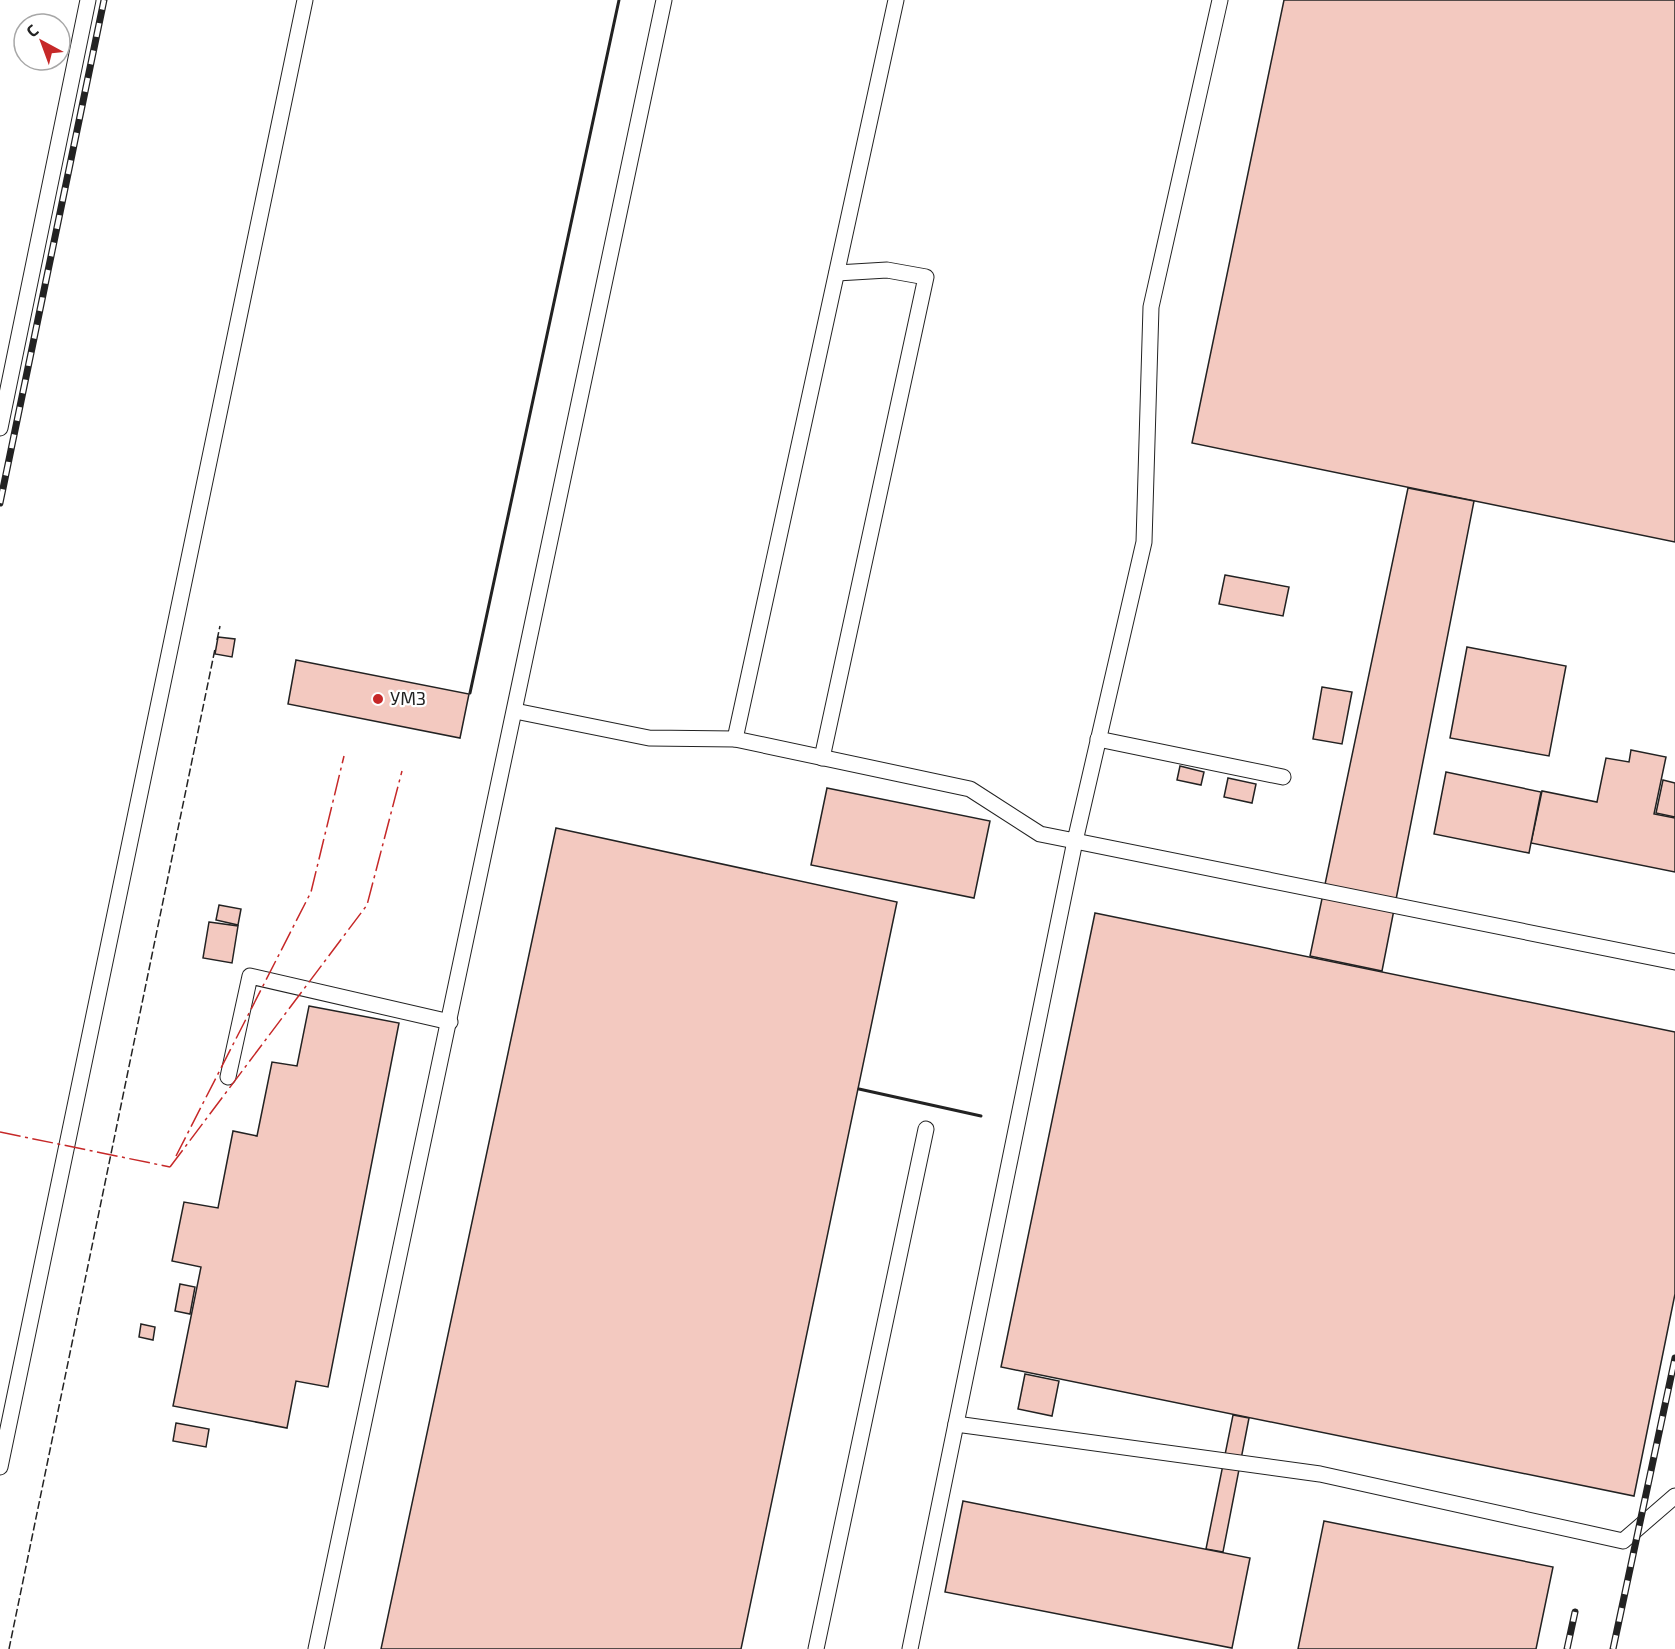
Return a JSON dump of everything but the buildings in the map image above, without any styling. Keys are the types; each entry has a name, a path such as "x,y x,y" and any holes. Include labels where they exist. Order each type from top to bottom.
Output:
{"lane":[{"path":"0,428 88,0"},
{"path":"0,1467 305,0"},
{"path":"316,1649 664,0"},
{"path":"735,739 896,0"},
{"path":"910,1649 1075,841 1144,542 1151,307 1220,0"},
{"path":"822,758 926,277 887,270 837,273"},
{"path":"515,711 649,738 735,739 970,789 1040,834 1675,962"},
{"path":"1098,739 1283,777"},
{"path":"228,1077 250,976 450,1022"},
{"path":"816,1649 926,1129"},
{"path":"956,1424 1320,1474 1623,1541 1675,1496"}],"railway":[{"path":"0,503 104,0"},
{"path":"1613,1649 1675,1358"},
{"path":"1567,1649 1575,1612"}],"fence":[{"path":"217,640 220,626"},
{"path":"9,1649 215,649"}],"wall":[{"path":"470,693 619,0"},
{"path":"859,1089 981,1116"}],"power":[{"path":"176,1156 311,892 344,756"},
{"path":"170,1167 367,905 402,771"},
{"path":"0,1132 170,1167"}],"place":[{"name":"УМЗ","path":"378,699"}]}
